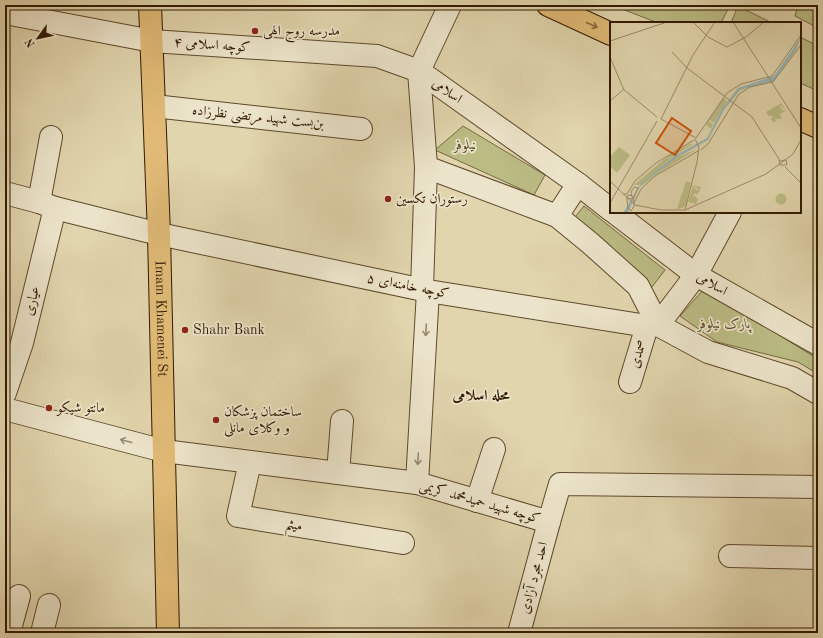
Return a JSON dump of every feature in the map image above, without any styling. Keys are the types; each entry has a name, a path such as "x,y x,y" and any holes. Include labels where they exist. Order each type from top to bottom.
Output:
{"main road":[{"name":"Imam Khamenei St","path":"150,5 159,234 168,633"},
{"path":"548,5 610,34"},
{"path":"801,119 818,127"}],"street":[{"path":"417,484 425,290 426,167 419,71 450,5"},
{"name":"کوچه اسلامی ۴","path":"5,13 152,41 377,56 419,71"},
{"name":"اسلامی","path":"419,71 578,184 610,209"},
{"name":"بن‌بست شهید مرتضی نظرزاده","path":"154,106 361,129"},
{"name":"عیاری","path":"5,393 22,343 47,205 51,137"},
{"path":"426,167 557,216 638,286 652,325 696,275 729,213"},
{"path":"557,216 578,184"},
{"name":"کوچه خامنه‌ای ۵","path":"5,193 159,234 425,290 652,325 708,352 792,378 818,393"},
{"name":"اسلامی","path":"615,213 696,275 818,344"},
{"name":"صمدی","path":"630,382 652,325"},
{"name":"کوچه شهید حمیدمحمد کریمی","path":"5,409 164,450 417,484 549,522 560,484 818,487"},
{"path":"338,473 342,421"},
{"path":"477,501 494,448"},
{"name":"میثم","path":"250,462 238,516 403,544"},
{"name":"احد مجرد آزادی","path":"519,633 549,522"},
{"path":"730,556 818,558"},
{"path":"9,633 19,596"},
{"path":"42,633 49,605"}],"green space":[{"path":"612,5 730,5 722,22 655,22"},
{"path":"798,5 818,5 818,28 795,16"},
{"path":"738,6 770,22 731,22"},
{"path":"801,38 818,46 818,91 801,83"},
{"name":"نیلوفر","path":"463,126 545,175 534,195 435,150"},
{"path":"584,206 665,270 652,287 571,222"},
{"name":"پارک نیلوفر","path":"704,289 818,359 818,374 798,362 717,342 680,316"}],"place":[{"name":"مدرسه روح الهی","path":"255,31"},
{"name":"رستوران تکسین","path":"388,199"},
{"name":"Shahr Bank","path":"185,330"},
{"name":"مانتو شیکو","path":"49,408"},
{"name":"ساختمان پزشکان و وکلای مانلی","path":"216,420"}],"district":[{"name":"محله اسلامی","path":"481,396"}]}
